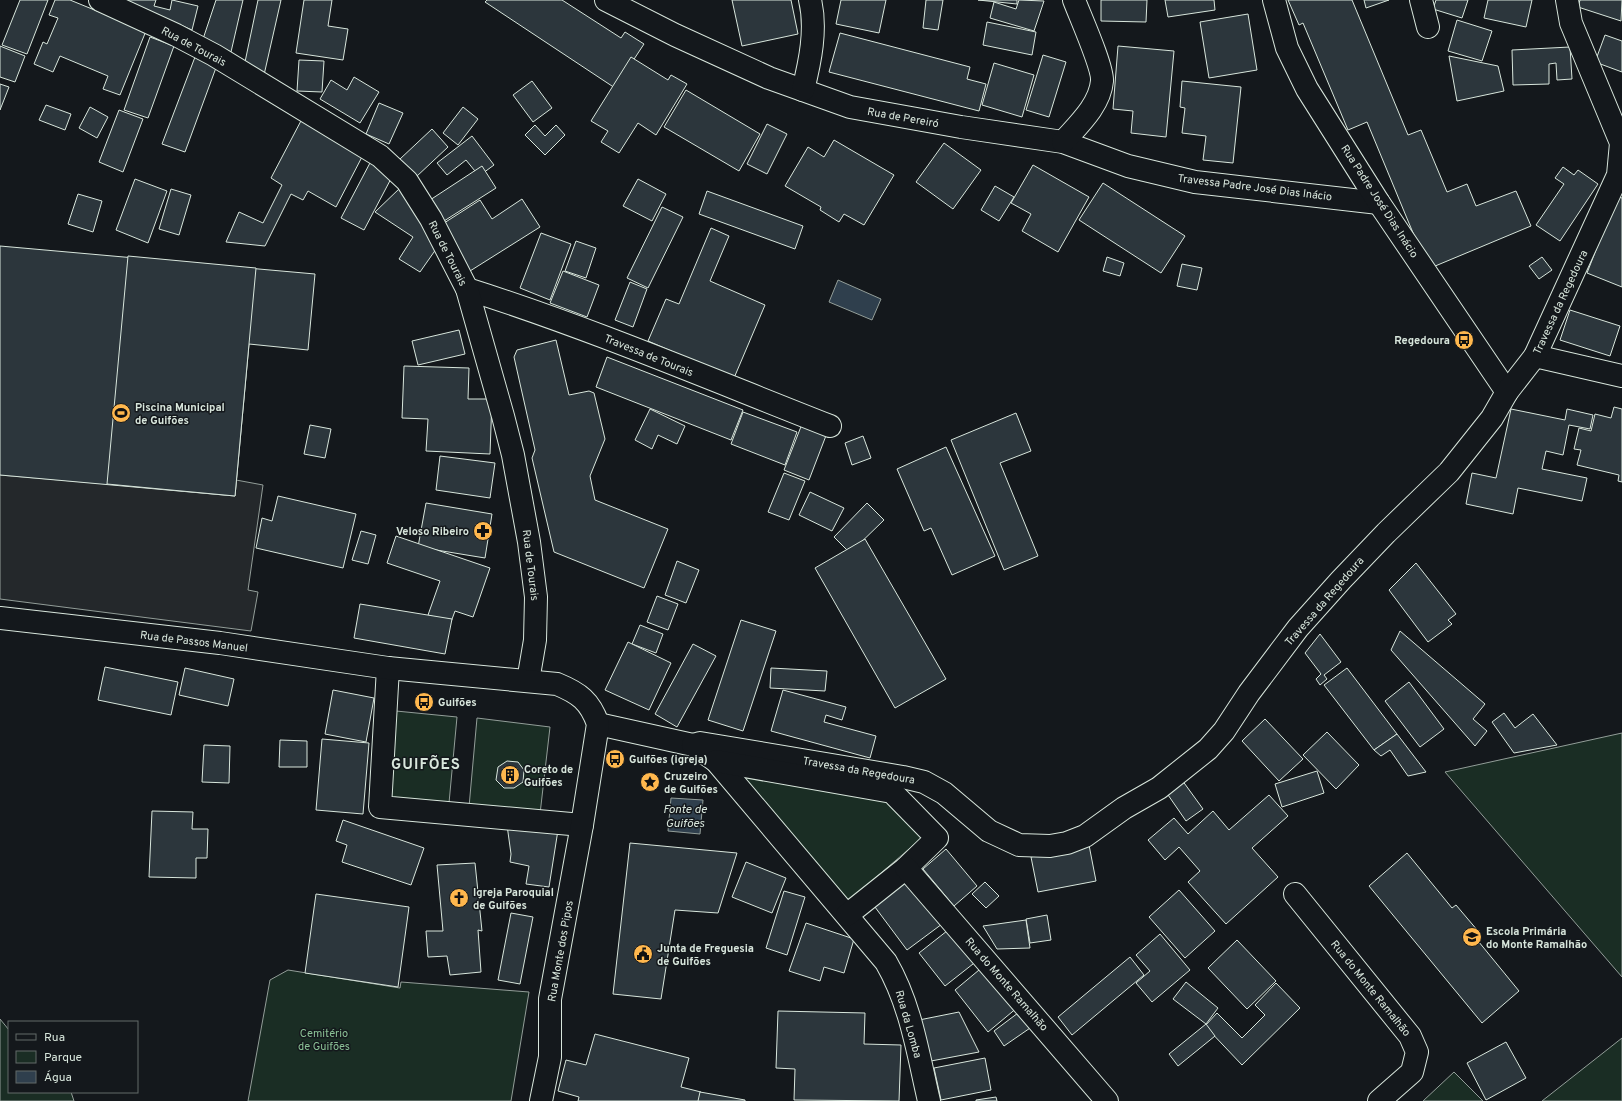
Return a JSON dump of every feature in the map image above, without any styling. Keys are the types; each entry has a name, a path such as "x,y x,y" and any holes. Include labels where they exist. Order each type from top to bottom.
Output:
{"street":[{"name":"Rua de Tourais","path":"100,0 176,35 214,55 380,156 407,181 431,219 467,289 513,455 529,542 536,597 535,640 528,681"},
{"name":"Rua de Pereiró","path":"606,0 675,35 769,78 850,107 961,127 1063,142"},
{"path":"803,90 809,63 812,33 810,0"},
{"path":"1063,142 1082,121 1093,104 1102,80 1097,60 1074,0"},
{"name":"Rua Padre José Dias Inácio","path":"1274,0 1287,48 1307,90 1379,203 1507,392"},
{"path":"1421,0 1428,27"},
{"name":"Travessa da Regedoura","path":"693,745 700,743 903,777 924,782 944,793 989,830 1020,845 1050,846 1067,843 1086,836 1124,808 1159,788 1208,749 1224,731 1298,628 1381,538 1449,472 1492,418 1507,392 1535,356 1618,175 1621,143 1571,24 1567,0"},
{"name":"Travessa Padre José Dias Inácio","path":"1063,142 1128,166 1195,182 1379,203"},
{"name":"Travessa de Tourais","path":"467,289 532,310 575,326 830,426"},
{"path":"1535,356 1622,376"},
{"name":"Rua de Passos Manuel","path":"0,618 220,643 388,668 557,684 571,689 584,698 593,711 598,724"},
{"path":"388,668 380,807 582,826"},
{"path":"598,724 693,745 716,761 892,792 937,838 906,868 847,915"},
{"name":"Rua Monte dos Pipos","path":"541,1101 550,1057 550,999 582,826 598,724"},
{"name":"Rua da Lomba","path":"716,761 886,962 900,988 912,1025 929,1101"},
{"name":"Rua do Monte Ramalhão","path":"906,868 1107,1101"},
{"name":"Rua do Monte Ramalhão","path":"1295,894 1410,1036 1417,1052 1412,1072 1379,1101"}],"green space":[{"path":"396,711 457,717 449,803 389,797"},
{"path":"477,718 550,727 540,814 469,807"},
{"path":"1622,733 1622,977 1445,772"},
{"path":"738,773 889,799 923,837 846,903"},
{"name":"Cemitério de Guifões","path":"288,970 400,988 401,982 529,992 511,1101 248,1101 270,980"},
{"path":"0,1019 8,1029 8,1093 71,1093 74,1101 0,1101"},
{"path":"1622,1038 1622,1101 1542,1101"},
{"path":"1454,1072 1483,1101 1423,1101"}],"shaded area":[{"path":"0,475 107,484 236,480 263,485 248,590 258,592 251,631 0,599"}],"water":[{"path":"838,280 881,299 872,320 829,302"},
{"name":"Fonte de Guifões","path":"671,798 703,800 700,834 668,831"}],"building":[{"path":"20,0 48,0 27,54 2,45"},
{"path":"55,0 70,0 146,31 120,95 103,89 108,76 60,56 53,72 34,64 43,42 47,44 58,18 49,15"},
{"path":"156,0 154,6 170,10 172,0 198,6 192,30 126,1"},
{"path":"216,0 243,0 231,52 203,39"},
{"path":"258,0 281,0 264,75 245,62"},
{"path":"304,0 332,0 328,26 348,29 343,60 296,53"},
{"path":"487,0 562,0 621,38 625,32 644,44 615,88 485,2"},
{"path":"732,0 791,0 798,34 742,46"},
{"path":"841,0 886,0 879,33 836,24"},
{"path":"926,0 943,0 938,30 923,28"},
{"path":"978,0 1017,0 1017,4"},
{"path":"1019,0 1044,1 1034,31 990,18 994,2 1016,9"},
{"path":"1101,0 1147,0 1146,22 1101,21"},
{"path":"1165,0 1214,0 1215,10 1168,17"},
{"path":"1288,0 1352,0 1408,135 1421,130 1447,192 1467,184 1476,206 1516,191 1531,226 1428,269 1367,122 1348,130 1303,23 1299,25"},
{"path":"1364,0 1389,0 1366,8"},
{"path":"1436,0 1468,0 1462,18 1433,9"},
{"path":"1488,0 1532,0 1526,27 1484,18"},
{"path":"1580,0 1622,0 1621,21 1578,7"},
{"path":"1248,14 1257,70 1209,78 1200,22"},
{"path":"1457,20 1492,31 1482,61 1448,51"},
{"path":"987,22 1036,32 1032,55 983,45"},
{"path":"840,33 970,67 967,79 986,84 979,111 829,72"},
{"path":"1605,35 1622,41 1622,72 1595,62"},
{"path":"150,37 174,46 148,118 124,110"},
{"path":"0,46 25,56 15,82 0,77"},
{"path":"1118,46 1174,51 1166,137 1131,133 1133,111 1113,109"},
{"path":"1570,47 1572,79 1557,80 1556,63 1549,64 1549,84 1513,85 1512,50"},
{"path":"1043,55 1066,62 1049,117 1026,110"},
{"path":"1449,56 1498,66 1504,91 1457,101"},
{"path":"195,57 217,65 185,152 162,144"},
{"path":"631,57 668,80 671,75 687,84 656,135 638,123 619,153 601,142 608,131 591,121"},
{"path":"299,60 324,61 322,92 297,91"},
{"path":"994,63 1034,75 1022,117 982,105"},
{"path":"354,77 379,92 360,123 320,99 331,80 347,90"},
{"path":"532,81 552,108 533,122 513,95"},
{"path":"1182,81 1241,87 1233,163 1203,160 1206,136 1182,133 1185,108 1180,107"},
{"path":"0,84 9,87 0,110"},
{"path":"686,90 760,134 739,171 664,127"},
{"path":"379,103 403,113 389,144 366,134"},
{"path":"46,105 71,114 65,130 39,120"},
{"path":"90,107 108,117 97,138 79,128"},
{"path":"463,107 478,119 458,145 443,133"},
{"path":"119,110 143,119 123,172 99,162"},
{"path":"303,117 363,155 336,207 308,191 303,200 291,194 265,246 226,242 239,212 263,223 282,185 271,178"},
{"path":"767,124 787,134 767,174 747,164"},
{"path":"535,125 545,136 556,125 565,135 545,155 525,135"},
{"path":"432,129 448,147 416,177 400,159"},
{"path":"472,136 494,165 479,176 466,160 447,175 437,163"},
{"path":"834,140 894,175 864,225 844,214 839,222 820,210 821,207 785,186 808,147 824,157"},
{"path":"944,143 981,170 953,209 916,182"},
{"path":"371,161 394,173 364,230 341,218"},
{"path":"1033,165 1089,197 1058,252 1022,231 1031,214 1011,203"},
{"path":"482,166 496,188 444,221 430,200"},
{"path":"1563,167 1574,175 1578,170 1598,184 1560,241 1536,225 1564,184 1555,178"},
{"path":"135,179 167,191 148,243 116,230"},
{"path":"638,179 666,194 652,221 623,206"},
{"path":"1103,183 1185,236 1161,273 1079,220"},
{"path":"995,186 1014,197 999,221 981,210"},
{"path":"400,188 441,242 420,272 399,259 413,237 375,212"},
{"path":"171,189 191,195 179,235 159,229"},
{"path":"707,191 803,226 795,249 699,214"},
{"path":"78,194 102,201 93,232 68,224"},
{"path":"1617,196 1622,198 1622,287 1587,273"},
{"path":"522,199 540,227 470,271 441,225 480,200 492,219"},
{"path":"662,207 683,217 648,288 627,278"},
{"path":"711,228 729,236 710,281 765,305 734,378 648,341 666,299 679,304"},
{"path":"541,233 571,244 550,300 520,288"},
{"path":"576,241 596,248 586,278 565,271"},
{"name":"Piscina Municipal de Guifões","path":"0,246 315,274 308,350 249,344 235,496 0,475"},
{"path":"128,256 256,268 235,496 107,484"},
{"path":"1107,257 1124,263 1120,276 1103,271"},
{"path":"1542,257 1552,270 1539,279 1529,266"},
{"path":"1182,264 1202,268 1197,290 1177,286"},
{"path":"563,271 599,285 587,317 550,303"},
{"path":"630,282 647,289 633,327 615,320"},
{"path":"1570,310 1620,326 1610,356 1560,340"},
{"path":"459,330 465,354 418,365 412,341"},
{"path":"556,340 569,395 589,391 594,393 605,439 590,476 595,500 668,529 644,588 554,552 532,458 535,450 514,357 517,350"},
{"path":"607,357 743,410 731,440 596,387"},
{"path":"404,366 469,368 468,399 492,399 490,454 426,451 428,419 402,418"},
{"path":"1614,407 1622,409 1622,482 1618,481 1619,475 1577,465 1581,450 1574,449 1579,428 1591,431 1595,414 1611,418"},
{"path":"650,409 685,426 677,444 658,435 652,449 635,440"},
{"path":"1511,409 1565,420 1567,409 1593,415 1590,429 1569,425 1563,455 1546,451 1542,469 1587,478 1582,501 1518,488 1513,514 1466,504 1472,473 1496,478"},
{"path":"743,412 797,432 785,465 731,444"},
{"path":"1016,413 1031,451 1000,463 1038,556 1004,570 951,440"},
{"path":"802,424 827,433 809,480 784,470"},
{"path":"310,425 331,429 325,458 304,454"},
{"path":"863,436 871,458 852,465 845,443"},
{"path":"946,447 995,556 952,575 931,528 924,531 897,469"},
{"path":"440,456 495,463 490,498 436,490"},
{"path":"784,473 805,481 789,520 768,512"},
{"path":"810,492 844,508 832,531 799,515"},
{"path":"278,496 356,514 343,568 256,548 262,518 272,521"},
{"path":"426,503 492,514 485,558 418,547"},
{"path":"867,503 884,520 850,553 834,537"},
{"path":"361,531 376,535 368,564 352,560"},
{"path":"396,536 490,568 473,617 455,611 451,622 428,615 440,581 387,563"},
{"path":"865,539 946,679 895,708 815,568"},
{"path":"677,561 699,570 686,603 665,595"},
{"path":"1416,563 1456,614 1448,620 1452,624 1428,642 1389,590"},
{"path":"657,596 678,604 668,630 647,622"},
{"path":"360,604 452,619 445,654 354,638"},
{"path":"741,620 776,631 743,731 708,720"},
{"path":"640,625 663,634 656,653 632,644"},
{"path":"1400,631 1485,704 1473,719 1487,731 1475,746 1391,650"},
{"path":"1320,634 1341,662 1324,675 1327,679 1320,685 1316,679 1321,674 1305,653"},
{"path":"628,642 671,663 649,710 605,690"},
{"path":"693,644 716,656 677,727 655,714"},
{"path":"105,667 178,682 171,715 98,700"},
{"path":"185,668 234,679 228,706 179,695"},
{"path":"771,668 827,671 825,691 770,688"},
{"path":"1347,668 1397,734 1374,750 1324,685"},
{"path":"1409,682 1444,729 1420,747 1385,701"},
{"path":"333,690 374,698 366,742 325,734"},
{"path":"783,690 846,707 842,720 826,715 824,722 876,736 870,758 771,731"},
{"path":"1504,713 1515,728 1533,714 1557,745 1514,753 1492,722"},
{"path":"1265,719 1303,759 1279,781 1242,741"},
{"path":"1327,732 1359,765 1336,789 1303,755"},
{"path":"1397,734 1426,772 1408,776 1390,750 1381,756 1374,750"},
{"path":"322,739 369,743 363,814 316,810"},
{"path":"280,740 307,741 307,767 279,767"},
{"path":"204,745 230,746 229,783 202,782"},
{"name":"Coreto de Guifões","path":"507,761 518,762 524,770 523,782 514,788 504,788 496,780 498,767"},
{"path":"1317,771 1324,793 1282,807 1275,784"},
{"path":"1182,780 1203,809 1186,821 1166,792"},
{"path":"1269,795 1288,816 1252,848 1278,877 1226,924 1188,882 1200,871 1179,847 1165,860 1148,840 1174,818 1188,834 1213,811 1229,830"},
{"path":"152,811 193,812 192,829 208,829 207,858 196,858 196,878 149,877"},
{"path":"343,820 424,848 411,885 342,862 347,845 336,841"},
{"path":"507,825 558,830 549,887 526,884 529,866 510,862 511,854"},
{"name":"Junta de Freguesia de Guifões","path":"630,843 737,853 718,913 675,910 661,999 613,994"},
{"path":"1089,845 1096,881 1038,892 1031,857"},
{"path":"946,849 977,886 954,906 923,869"},
{"path":"1407,853 1452,908 1456,905 1478,931 1474,936 1519,991 1482,1023 1369,886"},
{"path":"746,862 786,878 772,913 732,897"},
{"name":"Igreja Paroquial de Guifões","path":"475,863 482,931 478,930 481,972 450,975 447,956 428,957 426,931 443,931 437,865"},
{"path":"904,873 942,924 907,950 869,899"},
{"path":"985,882 999,896 986,908 972,894"},
{"path":"1179,890 1215,931 1185,958 1149,917"},
{"path":"784,891 805,897 787,955 766,948"},
{"path":"316,894 409,907 398,987 305,973"},
{"path":"511,913 533,917 520,984 498,980"},
{"path":"1047,915 1051,940 1030,943 1026,919"},
{"path":"1026,920 1030,948 997,949 983,926"},
{"path":"806,923 854,939 844,973 824,967 820,981 789,971"},
{"path":"952,927 978,960 945,986 919,953"},
{"path":"1160,934 1190,970 1152,1002 1136,983 1150,971 1136,955"},
{"path":"1237,940 1276,981 1247,1009 1208,968"},
{"path":"1130,957 1144,975 1072,1035 1058,1017"},
{"path":"985,965 1018,1007 988,1032 955,990"},
{"path":"1186,982 1218,1008 1206,1024 1173,999"},
{"path":"1276,983 1300,1008 1242,1065 1205,1026 1217,1013 1242,1038 1265,1015 1255,1005"},
{"path":"1022,1010 1033,1026 1004,1046 994,1031"},
{"path":"778,1011 865,1013 864,1044 901,1045 899,1101 794,1100 795,1069 776,1068"},
{"path":"959,1012 979,1052 931,1061 919,1020"},
{"path":"1206,1024 1215,1036 1178,1066 1169,1054"},
{"path":"595,1034 689,1058 681,1087 701,1092 699,1101 578,1101 579,1097 558,1091 566,1060 586,1065"},
{"path":"1506,1042 1526,1078 1486,1100 1467,1063"},
{"path":"985,1058 991,1090 941,1100 934,1068"},
{"path":"700,1092 745,1100 745,1101 698,1101"},
{"path":"996,1097 997,1101 976,1101 976,1100"}],"place":[{"name":"Regedoura","path":"1464,340"},
{"name":"Piscina Municipal de Guifões","path":"121,413"},
{"name":"Veloso Ribeiro","path":"483,531"},
{"name":"Guifões","path":"424,702"},
{"name":"Guifões (igreja)","path":"615,759"},
{"name":"Coreto de Guifões","path":"510,775"},
{"name":"Cruzeiro de Guifões","path":"650,782"},
{"name":"Igreja Paroquial de Guifões","path":"459,898"},
{"name":"Escola Primária do Monte Ramalhão","path":"1472,937"},
{"name":"Junta de Freguesia de Guifões","path":"643,954"}],"district":[{"name":"GUIFÕES","path":"426,764"}]}
